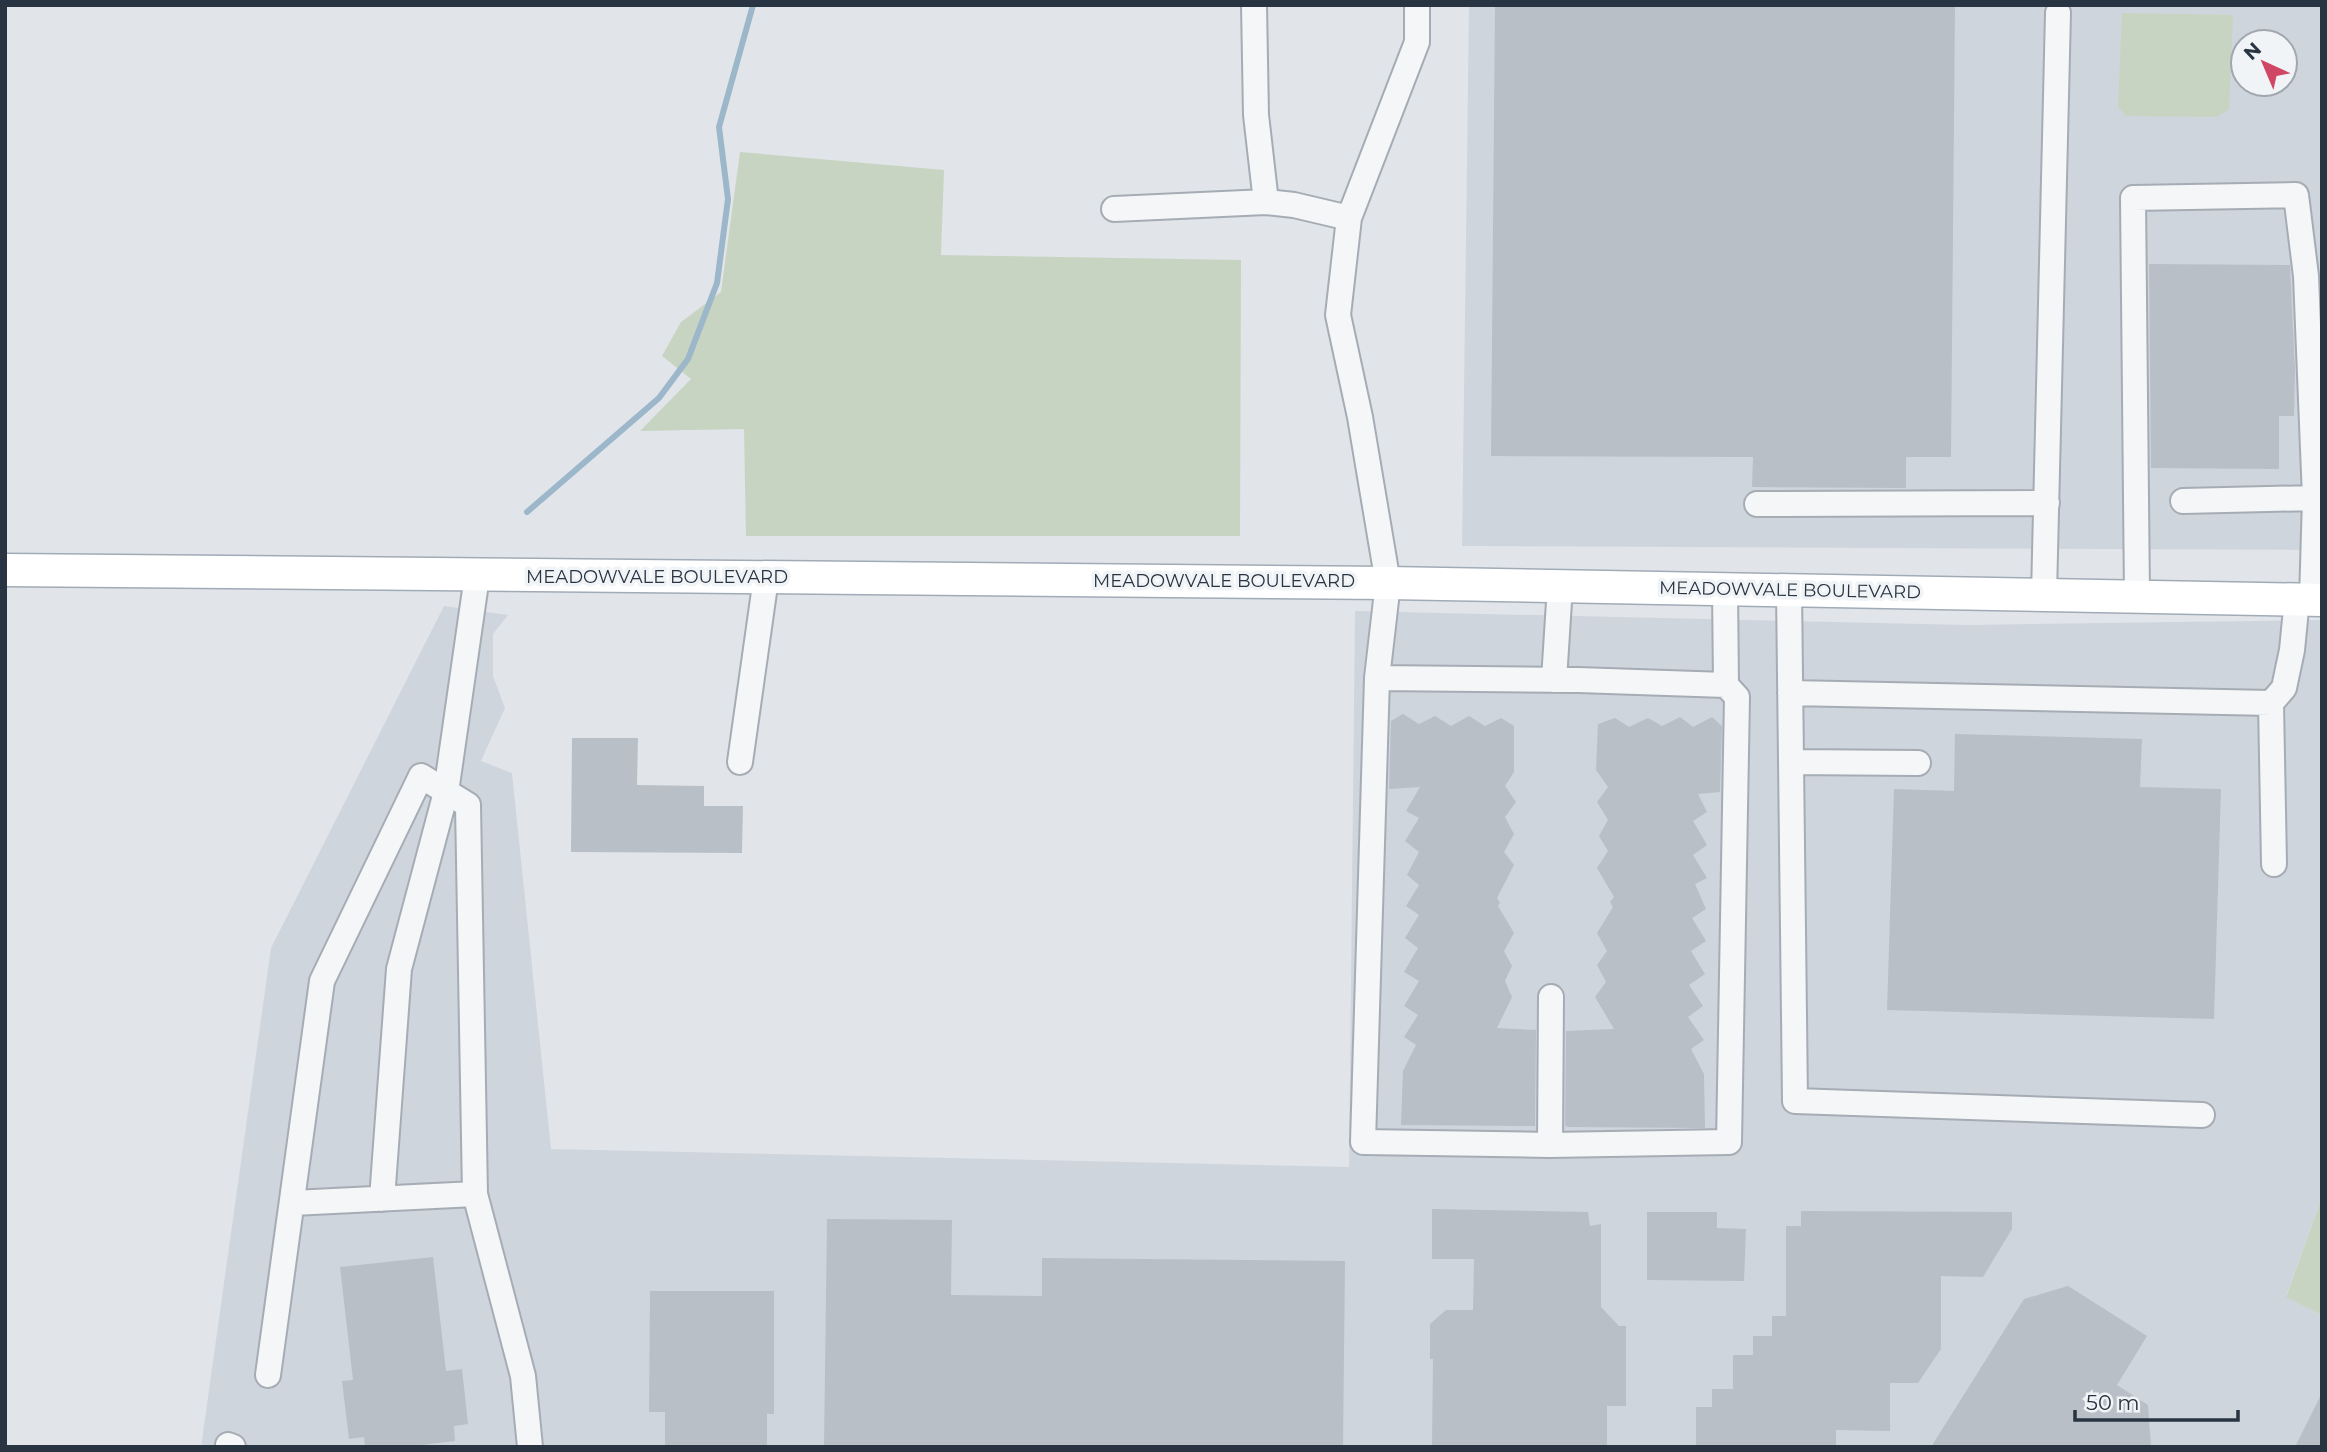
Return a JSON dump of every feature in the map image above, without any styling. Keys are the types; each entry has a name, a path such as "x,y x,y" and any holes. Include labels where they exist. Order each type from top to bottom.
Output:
{"main road":[{"name":"MEADOWVALE BOULEVARD","path":"5,570 1388,583 2310,600"}],"lane":[{"path":"1254,5 1256,115 1266,202"},
{"path":"1417,5 1417,42 1349,218 1338,315 1360,417 1388,583 1377,678 1363,1142 1729,1142 1737,697 1726,685 1724,589"},
{"path":"2044,595 2058,13"},
{"path":"2137,597 2133,198 2296,195 2305,276 2315,498 2310,600 2292,650 2284,688 2271,703 2274,864"},
{"path":"1114,209 1266,202 1294,205 1349,218"},
{"path":"2183,501 2315,498"},
{"path":"1757,504 2047,503"},
{"path":"382,1199 399,969 446,792 477,576"},
{"path":"740,762 766,578"},
{"path":"1554,680 1560,586"},
{"path":"1789,590 1795,1101 2202,1115"},
{"path":"1377,678 1726,685"},
{"path":"1790,694 2271,703"},
{"path":"1791,762 1918,763"},
{"path":"268,1375 322,981 421,776 468,805 475,1195 523,1376 530,1447"},
{"path":"1550,1144 1551,997"},
{"path":"293,1203 475,1195"}],"shaded area":[{"path":"1469,5 2322,5 2322,550 1462,546"},
{"path":"444,606 508,615 493,634 493,676 505,708 481,761 512,773 551,1149 1349,1167 1355,611 1967,625 2322,620 2322,1197 2286,1296 2322,1315 2322,1447 201,1447 271,948"}],"green space":[{"path":"2122,13 2233,15 2232,28 2229,28 2229,109 2217,117 2126,116 2118,107"},
{"path":"740,152 944,170 941,255 1241,260 1240,536 746,536 744,429 640,431 691,379 662,356 681,322 721,292"},
{"path":"2322,1197 2322,1315 2286,1297"}],"building":[{"path":"1495,5 1955,7 1951,457 1906,457 1906,488 1752,487 1753,457 1491,456"},
{"path":"2149,264 2290,265 2295,371 2294,416 2279,416 2279,469 2151,468"},
{"path":"1403,714 1419,724 1435,716 1451,726 1469,716 1485,726 1501,718 1514,726 1514,772 1505,786 1516,802 1505,817 1514,834 1504,852 1514,865 1497,898 1500,903 1498,906 1514,933 1504,951 1512,966 1505,981 1512,997 1497,1028 1536,1030 1535,1126 1401,1125 1403,1071 1416,1045 1404,1037 1418,1015 1404,1006 1419,981 1404,972 1418,948 1405,938 1419,915 1406,906 1419,885 1407,875 1419,852 1405,841 1419,818 1406,811 1420,787 1389,789 1391,721"},
{"path":"1680,717 1693,727 1712,717 1722,726 1720,792 1698,794 1707,812 1693,821 1707,845 1693,855 1707,878 1695,884 1706,909 1692,918 1706,941 1691,951 1705,974 1689,985 1703,1006 1688,1017 1704,1040 1691,1049 1704,1074 1705,1128 1565,1126 1566,1031 1614,1029 1595,997 1606,982 1597,965 1607,951 1597,933 1613,907 1610,902 1614,897 1597,868 1608,851 1599,836 1608,820 1597,802 1608,787 1596,770 1598,724 1615,718 1629,727 1648,718 1662,726"},
{"path":"1955,734 2142,739 2140,787 2221,789 2214,1019 1887,1010 1894,789 1954,791"},
{"path":"572,738 638,738 637,785 704,786 704,806 743,806 742,853 571,852"},
{"path":"1432,1209 1588,1212 1590,1226 1601,1224 1601,1307 1619,1326 1626,1326 1626,1406 1607,1406 1607,1447 1432,1447 1433,1359 1430,1359 1430,1324 1446,1310 1473,1310 1474,1259 1432,1259"},
{"path":"1801,1211 2012,1212 2012,1229 1983,1277 1941,1276 1941,1349 1918,1383 1890,1383 1890,1431 1836,1430 1836,1447 1696,1446 1696,1407 1712,1407 1712,1389 1733,1389 1733,1355 1753,1355 1753,1336 1772,1336 1772,1316 1786,1316 1786,1226 1801,1226"},
{"path":"1647,1212 1717,1212 1717,1228 1746,1229 1744,1281 1647,1280"},
{"path":"827,1219 952,1220 951,1295 1042,1296 1042,1258 1345,1261 1343,1447 824,1447"},
{"path":"433,1257 446,1371 462,1369 468,1424 454,1426 455,1441 422,1447 365,1447 364,1437 349,1439 342,1381 353,1380 340,1267"},
{"path":"2068,1286 2147,1336 2117,1385 2148,1405 2151,1447 1931,1447 2024,1299"},
{"path":"650,1291 774,1291 774,1414 767,1414 767,1447 665,1447 665,1412 649,1412"},
{"path":"2322,1393 2322,1447 2295,1447"}],"waterway":[{"path":"527,512 659,398 688,359 717,283 728,199 719,127 753,5"}]}
